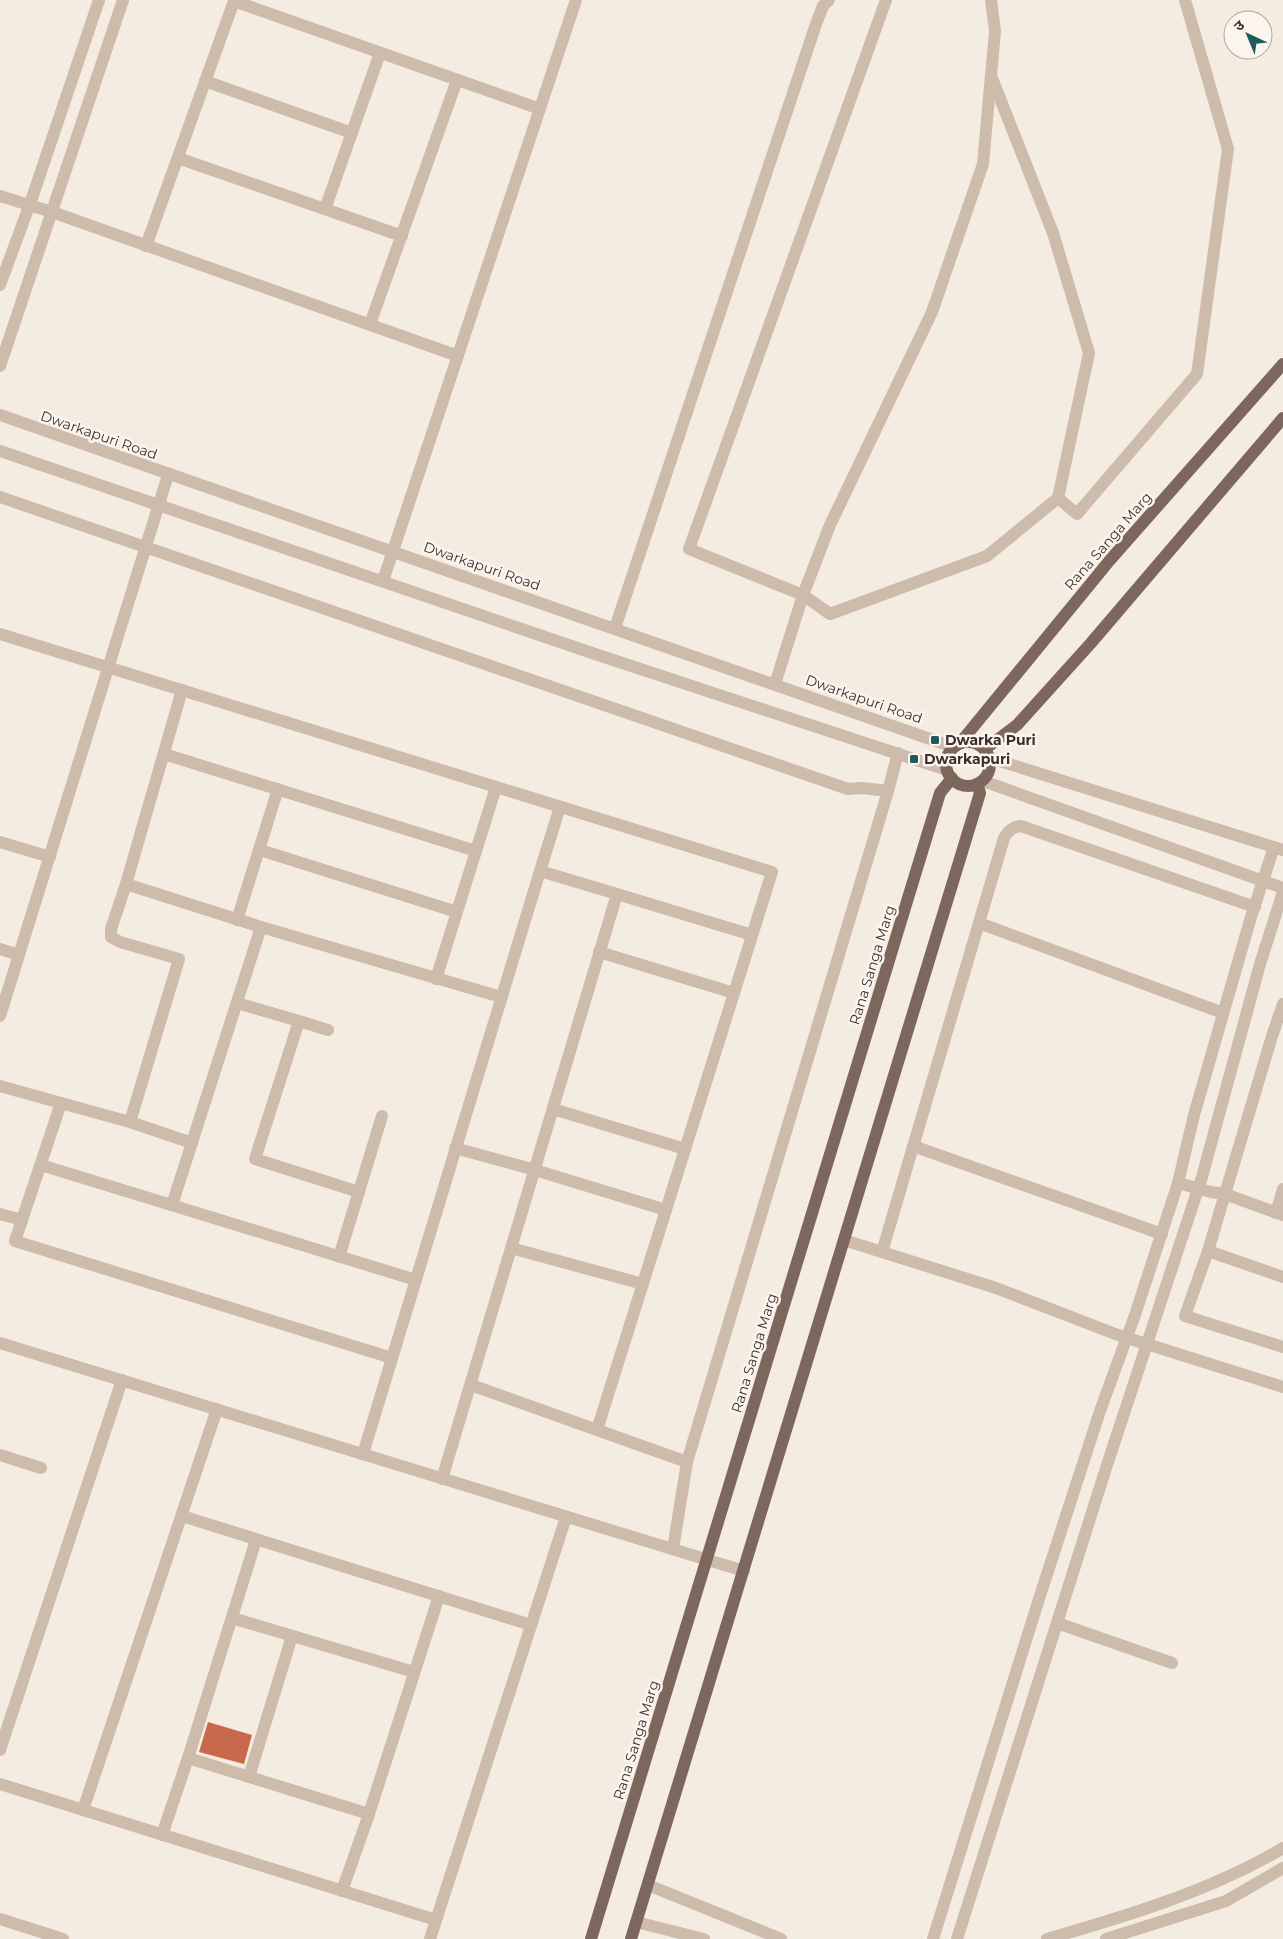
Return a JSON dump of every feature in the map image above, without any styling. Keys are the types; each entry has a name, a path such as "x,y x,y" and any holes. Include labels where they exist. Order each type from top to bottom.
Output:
{"main road":[{"name":"Rana Sanga Marg","path":"957,745 1110,560 1283,364"},
{"path":"988,753 1017,725 1092,643 1283,418"},
{"path":"631,1939 980,793 980,783 990,770 988,753 974,742 957,745 947,758 949,774 963,785 980,783"},
{"name":"Rana Sanga Marg","path":"591,1939 940,793 949,774"}],"street":[{"path":"0,286 99,0"},
{"path":"0,366 123,0"},
{"path":"383,582 576,0"},
{"path":"615,628 813,34 823,6 828,0"},
{"path":"886,0 689,549 803,595 830,614 987,556 1058,498 1089,353 1053,233 991,75"},
{"path":"775,684 803,595 830,526 932,312 982,164 995,31 990,0"},
{"path":"1058,498 1078,514 1197,374 1228,149 1185,0"},
{"path":"146,246 234,1 540,109"},
{"path":"325,209 380,53"},
{"path":"370,324 458,80"},
{"path":"205,81 352,133"},
{"path":"178,158 402,236"},
{"path":"0,196 52,212 458,356"},
{"name":"Dwarkapuri Road","path":"0,416 957,745"},
{"path":"0,451 598,655 898,753 949,774"},
{"path":"0,1016 168,475"},
{"path":"0,497 147,546 407,638 848,789 862,788 888,791"},
{"path":"0,635 772,872 597,1430"},
{"path":"130,1122 179,959 120,942 111,937 111,929 126,884 182,690"},
{"path":"673,1549 687,1462 898,753"},
{"path":"933,1939 1038,1602 1100,1411 1127,1338 1178,1184 1194,1115 1255,907 1263,882 1279,848 988,753"},
{"path":"164,754 476,851"},
{"path":"980,783 1283,888"},
{"path":"436,978 496,787"},
{"path":"237,920 278,789"},
{"path":"363,1454 500,997 560,807"},
{"path":"882,1252 1004,838 1008,831 1014,826 1021,826 1255,907"},
{"path":"0,842 50,857"},
{"path":"260,850 457,912"},
{"path":"540,871 752,935"},
{"path":"126,884 261,928 500,997"},
{"path":"957,1939 1146,1343 1202,1177 1260,964 1283,892"},
{"path":"442,1479 617,894"},
{"path":"979,924 1224,1013"},
{"path":"172,1205 261,928"},
{"path":"0,949 19,955"},
{"path":"599,952 734,993"},
{"path":"237,1003 328,1030"},
{"path":"1283,1004 1277,1037 1185,1316 1283,1346"},
{"path":"299,1021 255,1160 359,1192"},
{"path":"0,1086 130,1122 192,1143"},
{"path":"61,1104 15,1241 392,1358"},
{"path":"552,1109 685,1149"},
{"path":"339,1257 382,1116"},
{"path":"913,1146 1162,1234"},
{"path":"455,1148 666,1210"},
{"path":"41,1165 416,1280"},
{"path":"1178,1184 1225,1194 1279,1214 1283,1189"},
{"path":"0,1214 22,1220"},
{"path":"844,1240 996,1288 1127,1338 1283,1386"},
{"path":"511,1248 643,1284"},
{"path":"1208,1251 1283,1277"},
{"path":"0,1343 744,1571"},
{"path":"0,1750 122,1380"},
{"path":"471,1385 687,1462"},
{"path":"83,1810 217,1410"},
{"path":"0,1455 41,1468"},
{"path":"182,1516 531,1625"},
{"path":"430,1939 566,1516"},
{"path":"162,1835 256,1540"},
{"path":"342,1891 369,1814 439,1596"},
{"path":"232,1618 414,1672"},
{"path":"1057,1623 1172,1663"},
{"path":"249,1777 292,1636"},
{"path":"188,1758 369,1814"},
{"path":"0,1784 436,1920"},
{"path":"1047,1939 1183,1896 1263,1860 1283,1848"},
{"path":"1106,1939 1226,1901 1283,1868"},
{"path":"648,1885 781,1939"},
{"path":"0,1919 63,1939"},
{"path":"636,1922 704,1939"}],"building":[{"path":"208,1722 252,1735 244,1764 199,1752"}],"place":[{"name":"Dwarka Puri","path":"935,740"},
{"name":"Dwarkapuri","path":"914,759"}]}
